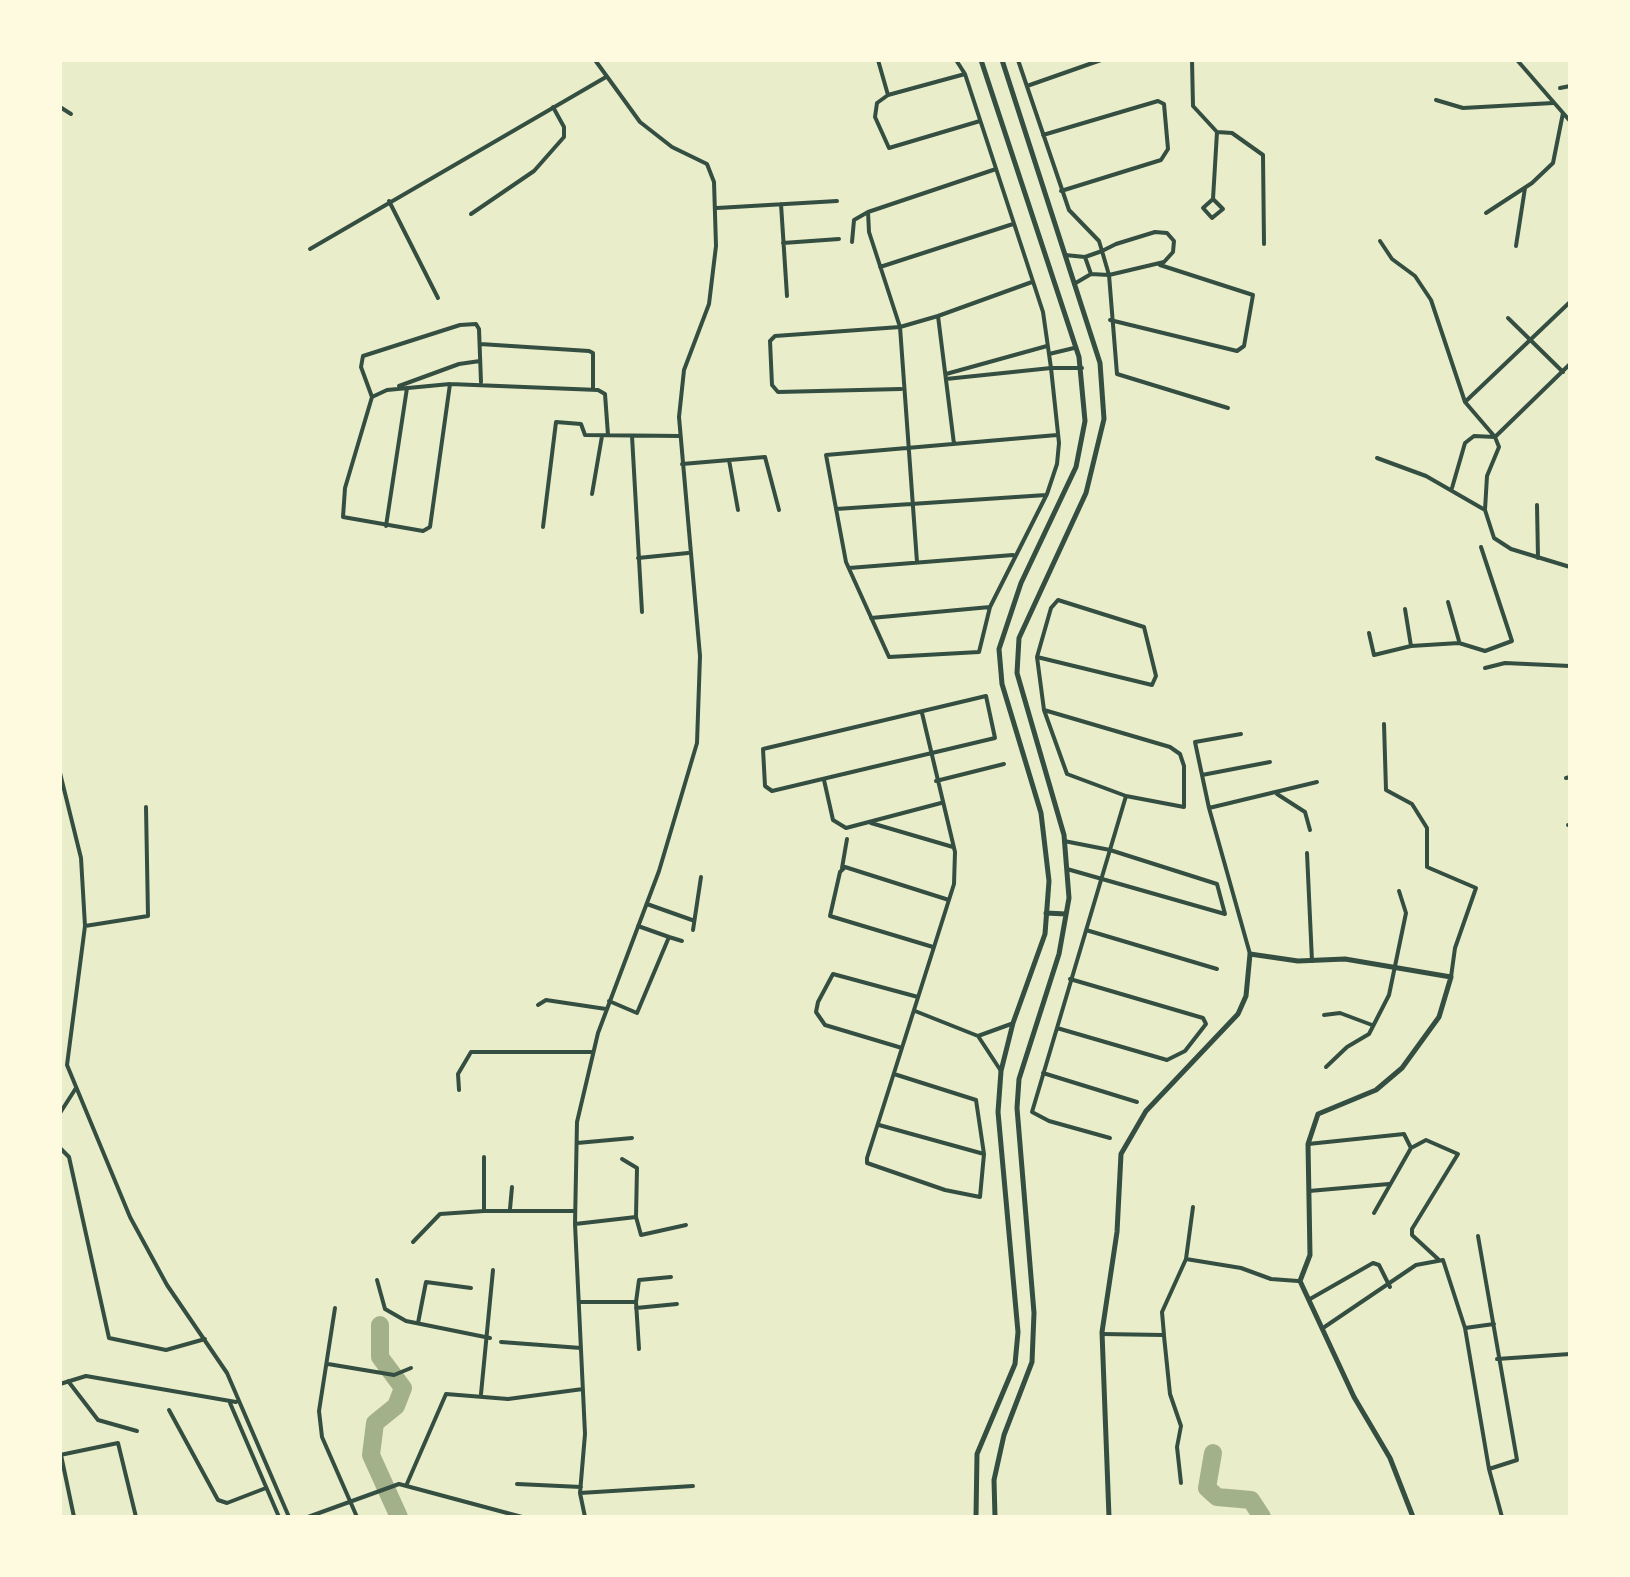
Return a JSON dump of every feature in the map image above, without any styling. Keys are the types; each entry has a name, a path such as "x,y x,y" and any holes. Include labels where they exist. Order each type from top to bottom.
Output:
{"street":[{"path":"586,1517 580,1490 583,1389 575,1224 576,1143 582,1089 592,1052 646,904 697,744 700,656 680,436 684,370 708,304 714,275 715,208 708,164 655,134 595,60"},
{"path":"878,60 888,95"},
{"path":"956,60 965,74 1014,224 1048,345 1058,435 1057,464 1047,494 990,607 978,652 966,656 889,657 849,568 826,455 1058,435"},
{"path":"976,1517 978,1454 1015,1364 1018,1332 998,1112 1001,1071 1012,1023 1044,934 1046,913 1047,845 1002,684 999,648 1021,583 1076,467 1085,421 1082,368 981,60"},
{"path":"995,1517 994,1480 1004,1435 1032,1362 1029,1218 1017,1108 1019,1079 1059,954 1066,914 1064,841 1020,687 1017,658 1028,612 1075,518 1097,459 1104,419 1100,363 1002,60"},
{"path":"1018,60 1069,210 1099,240 1109,274 1116,374 1228,408"},
{"path":"1026,86 1101,60"},
{"path":"1192,60 1194,106 1217,132 1214,199"},
{"path":"1517,60 1570,121"},
{"path":"965,74 888,95 874,109 889,148 980,121"},
{"path":"310,249 606,77"},
{"path":"1560,88 1570,86"},
{"path":"1436,100 1463,108 1553,102"},
{"path":"1043,136 1158,101 1164,104 1168,149 1161,160 1061,191"},
{"path":"472,214 541,165 564,137 564,127 553,107"},
{"path":"60,108 72,114"},
{"path":"1486,214 1553,163 1562,114"},
{"path":"1217,132 1232,133 1263,155 1264,244"},
{"path":"852,242 854,220 868,212 996,169"},
{"path":"1516,246 1524,188"},
{"path":"715,208 837,201"},
{"path":"389,202 438,298"},
{"path":"781,204 786,296"},
{"path":"1032,213 1048,208"},
{"path":"868,212 880,267 900,327 917,562"},
{"path":"880,267 1014,224"},
{"path":"1062,255 1085,257 1155,232 1167,233 1174,240 1174,252 1156,264 1090,274 1072,285"},
{"path":"784,242 839,240"},
{"path":"1380,240 1392,259 1415,276 1431,300 1465,402 1499,447 1488,476 1485,510 1494,538 1570,567"},
{"path":"1085,257 1090,274"},
{"path":"1110,320 1237,351 1244,346 1254,295 1156,264"},
{"path":"902,389 778,392 772,384 769,350 775,336 900,327 1032,282"},
{"path":"1465,402 1570,302"},
{"path":"938,316 954,444"},
{"path":"1508,318 1562,372"},
{"path":"450,384 430,528 423,531 347,520 342,513 372,397 361,360 374,350 471,323 478,329 480,384"},
{"path":"480,344 589,351 593,390"},
{"path":"946,376 1048,345"},
{"path":"1048,354 1074,348"},
{"path":"372,397 459,364 480,361"},
{"path":"1452,490 1465,443 1474,436 1495,437 1570,364"},
{"path":"946,376 1082,368"},
{"path":"394,388 480,384 593,390 605,394 605,436 592,494"},
{"path":"386,526 407,388"},
{"path":"544,527 556,422 581,424 585,435 680,436"},
{"path":"632,436 642,612"},
{"path":"1377,458 1401,464 1485,510"},
{"path":"729,460 738,510"},
{"path":"682,464 768,460 779,510"},
{"path":"836,509 1047,494"},
{"path":"1537,506 1538,558"},
{"path":"1058,511 1075,518"},
{"path":"1369,633 1374,655 1412,646 1459,644 1485,651 1512,641 1481,547"},
{"path":"638,558 688,553"},
{"path":"849,568 1013,555"},
{"path":"1037,657 1152,685 1155,682 1147,632 1141,624 1058,600 1050,608 1037,657 1044,710 1067,774 1126,796 1184,807 1180,754 1170,747 1044,710"},
{"path":"1448,602 1459,644"},
{"path":"871,618 990,607"},
{"path":"1405,609 1412,646"},
{"path":"1484,668 1505,663 1570,666"},
{"path":"986,696 996,738 931,754 769,790 761,750 986,696"},
{"path":"894,1074 973,1097 984,1154 980,1197 870,1166 867,1158 949,900 956,862 922,712"},
{"path":"1384,724 1386,790 1412,804 1427,828 1427,867 1476,888 1455,948 1439,1017 1402,1068 1376,1090 1318,1114 1308,1144 1310,1254 1300,1281 1354,1397 1390,1458 1413,1517"},
{"path":"1109,1517 1102,1334 1117,1232 1121,1154 1146,1111 1238,1014 1246,996 1250,954 1208,808 1195,742 1241,734"},
{"path":"1202,775 1270,762"},
{"path":"936,780 1004,764"},
{"path":"60,773 81,858 84,926 67,1065 146,1248 232,1388 289,1517"},
{"path":"824,778 837,824 846,828 941,803"},
{"path":"1208,808 1317,782"},
{"path":"1277,794 1304,812 1310,830"},
{"path":"1110,1138 1034,1116 1032,1107 1126,796"},
{"path":"84,926 148,916 146,807"},
{"path":"867,822 953,846"},
{"path":"847,839 830,916 933,947"},
{"path":"1064,841 1110,850 1217,884 1225,914 1067,868"},
{"path":"1307,854 1312,961"},
{"path":"842,868 949,900"},
{"path":"693,930 701,878"},
{"path":"1326,1068 1347,1047 1369,1034 1389,995 1406,913 1398,891"},
{"path":"646,904 692,920"},
{"path":"1046,913 1066,914"},
{"path":"638,926 682,941"},
{"path":"1086,930 1218,969"},
{"path":"609,1001 635,1016 668,937"},
{"path":"1250,954 1312,961 1345,958 1451,978"},
{"path":"902,1048 826,1025 816,1012 818,1002 833,974 918,998"},
{"path":"1056,1028 1167,1060 1185,1051 1206,1024 1203,1018 1070,979"},
{"path":"538,1004 546,1000 606,1009"},
{"path":"914,1010 978,1036 1001,1071"},
{"path":"1324,1015 1340,1013 1373,1026"},
{"path":"978,1036 1012,1023"},
{"path":"459,1090 458,1074 471,1052 592,1052"},
{"path":"1043,1073 1137,1102"},
{"path":"60,1114 76,1088"},
{"path":"879,1124 984,1154"},
{"path":"1308,1144 1404,1134 1411,1148"},
{"path":"576,1143 632,1138"},
{"path":"1374,1213 1411,1148 1426,1140 1458,1154 1412,1235 1444,1262 1465,1328 1488,1469 1502,1517"},
{"path":"60,1148 70,1157 109,1338 123,1345 166,1350 204,1339"},
{"path":"484,1157 484,1211"},
{"path":"622,1159 637,1168 636,1217 641,1235 686,1225"},
{"path":"1309,1191 1389,1184"},
{"path":"510,1209 512,1187"},
{"path":"1181,1483 1177,1447 1181,1426 1170,1394 1162,1312 1186,1259 1193,1206"},
{"path":"413,1242 436,1216 510,1209 575,1212"},
{"path":"575,1224 636,1217"},
{"path":"1478,1236 1517,1460 1488,1469"},
{"path":"1186,1259 1241,1268 1271,1280 1300,1281"},
{"path":"1323,1328 1416,1265 1438,1259"},
{"path":"1310,1299 1372,1262 1390,1286"},
{"path":"481,1396 482,1362 490,1338 493,1270"},
{"path":"639,1350 636,1305 640,1280 671,1278"},
{"path":"377,1280 385,1309 418,1323 490,1338"},
{"path":"418,1323 426,1282 471,1288"},
{"path":"579,1302 677,1304"},
{"path":"335,1308 319,1411 322,1437 357,1517"},
{"path":"1465,1328 1494,1324"},
{"path":"1102,1334 1164,1335"},
{"path":"501,1342 581,1348"},
{"path":"1497,1359 1570,1354"},
{"path":"326,1364 394,1375 409,1370"},
{"path":"60,1384 86,1376 230,1404 238,1402"},
{"path":"68,1382 98,1420 136,1431"},
{"path":"232,1388 230,1404 279,1517"},
{"path":"402,1485 442,1397 508,1398 583,1389"},
{"path":"170,1410 201,1476 218,1500 227,1503 266,1488"},
{"path":"74,1517 60,1455 118,1443 136,1517"},
{"path":"517,1484 580,1490 692,1486"},
{"path":"308,1517 402,1485 522,1517"}],"waterway":[{"path":"380,1325 380,1357 403,1388 396,1406 375,1423 371,1455 399,1517"},
{"path":"1213,1453 1207,1488 1217,1497 1251,1500 1262,1517"}]}
